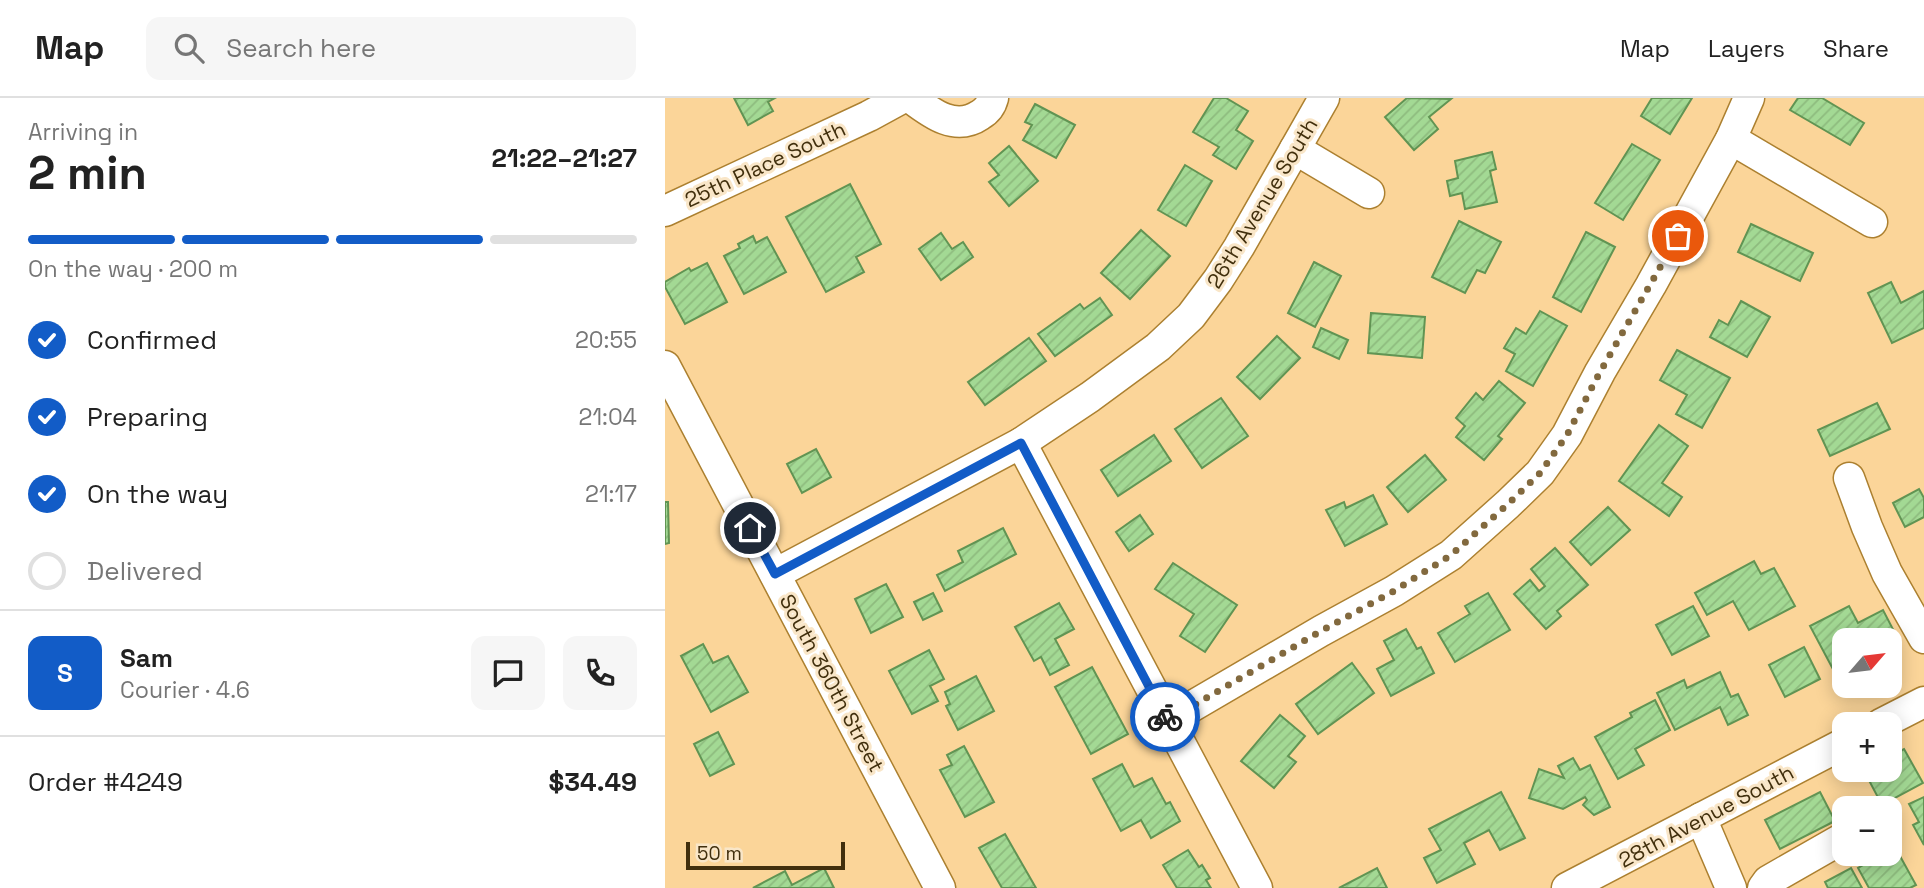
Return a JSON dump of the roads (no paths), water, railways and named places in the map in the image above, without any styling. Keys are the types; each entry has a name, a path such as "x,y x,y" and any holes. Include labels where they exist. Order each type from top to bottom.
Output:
{"street":[{"name":"25th Place South","path":"665,211 902,98"},
{"path":"911,98 934,115 949,121 963,122 987,111 993,98"},
{"name":"26th Avenue South","path":"775,574 1021,443 1158,347 1191,316 1219,280 1324,98"},
{"path":"1167,721 1394,591 1451,555 1540,473 1567,435 1731,139 1749,98"},
{"path":"1731,139 1872,222"},
{"path":"1295,149 1369,193"},
{"name":"South 360th Street","path":"665,366 940,888"},
{"path":"1021,443 1257,888"},
{"path":"1849,478 1887,573 1924,638"},
{"path":"1902,713 1924,702"},
{"name":"28th Avenue South","path":"1567,888 1832,750"},
{"path":"1702,818 1731,888"},
{"path":"1763,888 1768,881 1832,844"}]}
